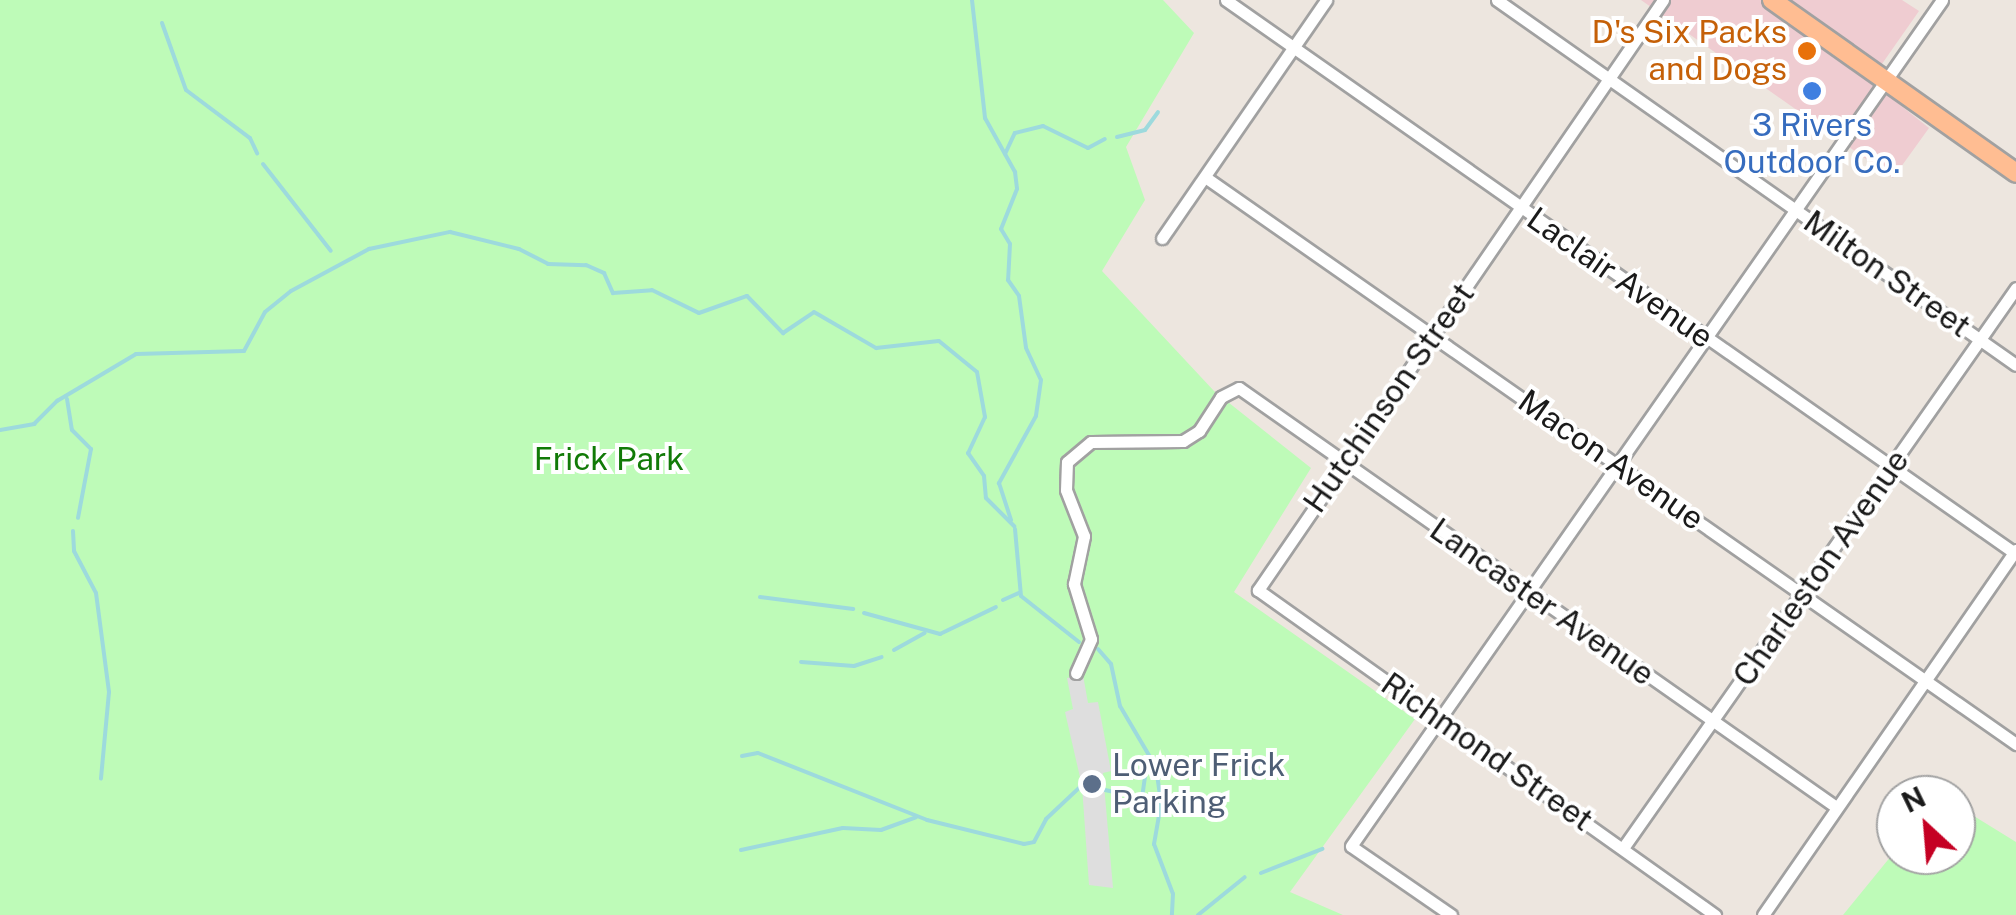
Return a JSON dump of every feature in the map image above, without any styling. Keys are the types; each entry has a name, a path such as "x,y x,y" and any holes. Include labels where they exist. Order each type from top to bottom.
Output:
{"main road":[{"path":"1772,0 2016,173"}],"street":[{"name":"Laclair Avenue","path":"1226,0 2015,552"},
{"path":"1162,238 1202,171 1326,0"},
{"name":"Milton Street","path":"1497,0 2016,364"},
{"name":"Hutchinson Street","path":"1258,590 1340,461 1663,0"},
{"path":"1451,915 1351,846 1942,0"},
{"name":"Macon Avenue","path":"1202,171 2016,744"},
{"name":"Charleston Avenue","path":"1623,848 2016,288"},
{"name":"Lancaster Avenue","path":"1076,673 1091,639 1074,584 1084,536 1066,490 1068,462 1091,442 1182,442 1199,431 1230,389 1250,394 1836,808"},
{"path":"1763,915 2015,552"},
{"name":"Richmond Street","path":"1258,590 1715,915"}],"shaded area":[{"path":"1641,0 1902,0 1919,11 1870,81 1929,128 1893,178"},
{"name":"Lower Frick Parking","path":"1083,675 1088,703 1098,702 1111,771 1103,773 1113,888 1089,885 1082,786 1065,712 1073,709 1067,678"}],"green space":[{"name":"Frick Park","path":"0,0 1163,0 1194,33 1126,147 1145,200 1102,271 1214,391 1311,468 1234,592 1415,719 1290,892 1343,915 0,915"},
{"path":"1976,817 2016,842 2016,915 1843,915 1876,875 1976,875"}],"waterway":[{"path":"972,0 985,118 1015,172 1017,189 1001,229 1010,244 1008,280 1019,296 1026,348 1041,380 1036,416 999,483 1011,520"},
{"path":"162,23 186,90 250,138 257,153"},
{"path":"1117,137 1145,130 1158,112"},
{"path":"1005,154 1015,133 1043,126 1088,148 1105,139"},
{"path":"263,164 331,251"},
{"path":"0,430 34,424 57,401 136,354 244,351 265,312 291,291 369,249 450,232 519,249 548,264 586,265 604,273 613,293 652,290 699,313 747,296 783,333 814,312 876,348 939,341 977,372 985,417 968,453 984,476 986,498 1014,526"},
{"path":"67,399 72,430 91,449 78,518"},
{"path":"1015,529 1021,596 1079,642"},
{"path":"73,531 74,551 96,593 109,692 101,779"},
{"path":"1003,600 1019,593"},
{"path":"760,597 853,609"},
{"path":"864,613 940,634 996,607"},
{"path":"894,650 925,633"},
{"path":"1098,649 1111,664 1120,706 1156,767 1161,804 1154,844 1173,894 1172,915"},
{"path":"801,662 854,666 882,657"},
{"path":"742,756 758,753 927,820 1024,844 1034,842 1046,819 1081,786"},
{"path":"1105,790 1142,798 1146,770 1156,767"},
{"path":"741,850 843,828 881,830 916,817"},
{"path":"1261,873 1322,849"},
{"path":"1198,915 1245,877"}],"place":[{"name":"D's Six Packs and Dogs","path":"1807,51"},
{"name":"3 Rivers Outdoor Co.","path":"1812,91"},
{"name":"Lower Frick Parking","path":"1092,784"}]}
